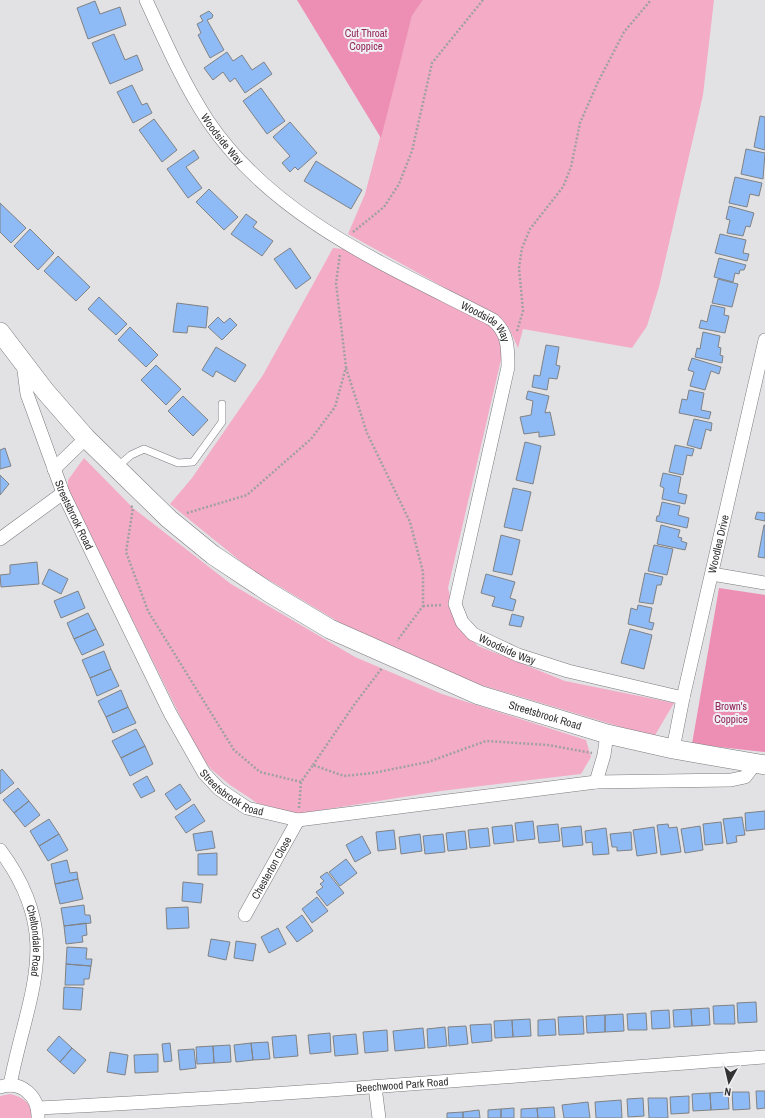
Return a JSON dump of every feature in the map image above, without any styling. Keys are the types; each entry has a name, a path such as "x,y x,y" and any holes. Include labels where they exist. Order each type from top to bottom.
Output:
{"main road":[{"name":"Streetsbrook Road","path":"0,332 45,391 86,438 169,519 213,556 270,593 330,629 479,695 607,734 674,749 760,765"}],"street":[{"name":"Woodside Way","path":"146,0 182,79 209,122 234,154 275,194 342,241 493,320 501,327 508,343 508,367 455,604 462,622 473,634 518,655 568,671 683,698"},
{"name":"Woodlea Drive","path":"674,749 683,698 765,340"},
{"name":"Streetsbrook Road","path":"23,363 27,394 63,493 170,713 204,773 219,789 247,808 298,820 596,782 732,780 745,777 760,765"},
{"name":"Streetsbrook Road","path":"54,469 86,438"},
{"path":"0,539 63,493"},
{"path":"712,574 765,583"},
{"path":"596,782 604,755 607,734"},
{"name":"Chesterton Close","path":"245,916 298,820"},
{"name":"Cheltondale Road","path":"0,850 10,864 29,899 37,937 37,958 33,988 5,1086"},
{"name":"Beechwood Park Road","path":"38,1113 156,1102 765,1057"},
{"path":"5,1086 20,1087 28,1092 35,1099 38,1113"},
{"path":"375,1087 379,1118"}],"lane":[{"path":"117,468 131,455 144,449 178,463 193,462 222,422 222,404"}],"path":[{"path":"298,820 300,782 354,705 381,671 387,655 423,606 423,572 410,522 367,433 346,367 336,284 342,241 384,207 399,184 412,151 432,63 483,0"},
{"path":"517,332 523,311 519,268 522,248 530,229 563,187 571,167 580,123 598,82 624,32 651,0"},
{"path":"169,519 247,495 311,439 335,407 346,367"},
{"path":"129,501 133,508 126,552 148,611 234,750 260,772 300,782"},
{"path":"423,606 455,604"},
{"path":"313,765 344,776 373,773 428,762 486,741 548,745 604,755"}],"shaded area":[{"path":"423,0 714,0 703,95 659,287 647,326 632,348 523,329 518,348 509,328 499,318 348,234 365,194 412,16"},
{"path":"333,248 343,249 493,327 500,336 503,351 448,588 457,624 478,646 565,681 674,703 654,737 461,679 347,627 249,568 170,504 192,478 263,375"},
{"path":"84,458 133,508 231,584 355,657 442,694 586,740 591,757 581,774 441,791 297,814 257,803 230,785 211,769 198,752 68,490 68,480"},
{"path":"10,1094 23,1099 29,1105 33,1118 0,1118 0,1096"}],"green space":[{"name":"Cut Throat Coppice","path":"297,0 423,0 412,16 381,138"},
{"name":"Brown's Coppice","path":"719,588 765,595 765,752 692,744"}],"building":[{"path":"95,1 100,14 120,7 126,25 88,39 77,8"},
{"path":"209,11 213,15 212,18 207,20 224,50 210,58 198,35 201,33 197,24 203,21 200,16"},
{"path":"114,34 125,60 137,55 143,70 110,84 92,43"},
{"path":"227,52 233,61 242,55 252,70 264,62 272,74 245,93 235,78 230,82 223,72 213,80 204,68"},
{"path":"132,85 142,105 147,103 152,113 133,123 117,92"},
{"path":"261,88 285,121 267,134 243,101"},
{"path":"760,116 765,117 765,150 754,147"},
{"path":"154,119 177,150 162,162 139,130"},
{"path":"290,122 317,153 298,170 295,167 290,172 282,163 290,156 273,137"},
{"path":"746,149 765,153 763,179 741,174"},
{"path":"194,150 199,158 186,167 202,188 188,198 167,169"},
{"path":"316,161 362,190 351,209 304,181"},
{"path":"735,177 762,183 759,196 750,194 747,207 729,203"},
{"path":"209,189 238,217 224,230 196,202"},
{"path":"0,203 26,228 11,243 0,232"},
{"path":"729,206 754,213 750,227 746,226 743,236 727,233 730,220 726,219"},
{"path":"246,214 257,222 253,227 273,241 262,256 231,234"},
{"path":"30,229 54,253 38,270 14,246"},
{"path":"720,234 746,240 743,253 749,254 747,261 715,253"},
{"path":"290,248 311,278 296,289 274,259"},
{"path":"58,256 90,287 76,301 44,271"},
{"path":"719,258 746,265 744,270 740,270 739,274 735,273 733,282 714,277"},
{"path":"718,279 738,284 732,307 712,303"},
{"path":"99,297 127,324 116,335 88,309"},
{"path":"177,303 208,307 206,328 188,326 187,333 173,332"},
{"path":"711,305 725,308 724,315 729,316 725,333 699,328 701,320 707,322"},
{"path":"218,317 224,323 230,318 237,325 222,340 208,327"},
{"path":"130,327 158,355 146,367 118,340"},
{"path":"703,332 720,336 718,347 721,348 720,355 723,356 722,363 695,357 697,348 700,349"},
{"path":"546,345 559,347 556,365 560,366 557,379 549,378 547,390 532,387 534,375 540,376"},
{"path":"216,347 246,365 235,382 216,371 213,377 202,370"},
{"path":"692,358 721,367 719,374 711,371 705,390 690,386 694,372 688,370"},
{"path":"156,365 181,389 166,405 141,380"},
{"path":"689,390 704,393 701,410 711,412 709,419 679,413 682,399 687,400"},
{"path":"528,391 549,396 545,413 550,412 555,435 539,437 539,432 524,434 520,417 531,415 533,401 526,399"},
{"path":"183,396 208,420 193,436 168,411"},
{"path":"694,419 712,423 711,431 706,429 701,449 687,445"},
{"path":"525,442 541,446 533,484 516,480"},
{"path":"675,445 694,449 692,456 687,455 683,475 669,472"},
{"path":"5,448 11,466 0,469 0,450"},
{"path":"663,473 681,477 678,493 687,495 685,504 662,499 664,488 660,486"},
{"path":"0,475 9,484 0,495"},
{"path":"513,488 531,492 522,531 504,527"},
{"path":"662,502 680,506 678,515 689,518 687,528 656,521 657,516 659,516"},
{"path":"757,512 765,513 765,521 755,519"},
{"path":"661,525 680,530 678,537 682,538 681,541 687,543 685,550 657,544"},
{"path":"765,525 765,558 758,557"},
{"path":"501,535 520,540 512,575 493,571"},
{"path":"654,545 673,549 667,575 648,571"},
{"path":"37,562 39,584 1,587 0,575 10,574 10,565"},
{"path":"49,569 68,579 61,594 42,584"},
{"path":"645,573 663,577 661,585 657,585 653,604 639,602"},
{"path":"486,574 515,582 510,598 516,600 513,611 492,606 495,597 481,593"},
{"path":"78,591 85,608 61,618 54,601"},
{"path":"638,605 652,608 649,622 654,623 652,630 628,624 631,608 637,610"},
{"path":"88,613 96,629 74,639 67,623"},
{"path":"512,614 524,617 521,627 509,625"},
{"path":"96,629 104,645 82,655 74,639"},
{"path":"630,629 652,635 644,669 621,663"},
{"path":"104,651 111,669 90,678 82,660"},
{"path":"111,669 119,686 97,696 90,678"},
{"path":"121,690 128,707 106,717 98,701"},
{"path":"128,707 136,723 113,733 106,717"},
{"path":"136,729 145,746 121,758 112,741"},
{"path":"145,746 153,764 130,776 121,758"},
{"path":"2,769 14,783 0,794 0,771"},
{"path":"147,776 155,791 141,798 133,784"},
{"path":"180,784 191,800 176,810 165,794"},
{"path":"18,788 29,801 14,813 3,800"},
{"path":"29,801 40,815 25,827 14,813"},
{"path":"194,804 205,821 186,833 175,817"},
{"path":"765,811 765,829 746,831 745,813"},
{"path":"742,817 745,835 736,836 737,842 727,844 723,819"},
{"path":"49,819 59,834 39,846 30,831"},
{"path":"533,821 535,839 517,841 515,823"},
{"path":"721,822 723,843 705,845 703,824"},
{"path":"558,824 560,841 539,843 537,826"},
{"path":"668,824 669,828 677,827 681,852 661,855 657,825"},
{"path":"512,825 514,842 494,844 492,827"},
{"path":"581,826 583,845 563,847 561,828"},
{"path":"700,826 703,850 685,853 681,829"},
{"path":"654,827 657,853 637,856 633,830"},
{"path":"488,828 490,846 470,848 468,830"},
{"path":"606,828 609,854 593,855 592,842 586,843 585,831"},
{"path":"394,830 396,849 378,851 376,832"},
{"path":"212,831 215,848 196,851 193,834"},
{"path":"465,831 467,849 448,851 446,833"},
{"path":"631,832 632,850 617,851 617,847 612,847 610,834"},
{"path":"59,834 68,850 48,861 39,846"},
{"path":"420,834 422,851 401,854 399,837"},
{"path":"443,834 445,852 425,854 423,836"},
{"path":"362,836 371,853 355,862 346,845"},
{"path":"217,853 217,875 198,875 198,854"},
{"path":"346,859 357,873 340,886 329,872"},
{"path":"67,860 70,873 77,872 78,879 55,884 51,864"},
{"path":"327,872 344,893 327,906 316,892 323,887 320,884 324,881 320,877"},
{"path":"78,879 83,899 60,904 55,884"},
{"path":"183,882 203,884 201,903 182,901"},
{"path":"317,897 328,911 312,923 302,909"},
{"path":"84,905 85,915 90,915 91,923 64,926 61,908"},
{"path":"188,907 189,928 167,929 166,908"},
{"path":"302,915 313,931 297,942 286,927"},
{"path":"86,923 87,935 82,936 83,942 66,944 64,926"},
{"path":"278,928 286,944 269,953 261,937"},
{"path":"211,939 230,942 226,960 208,956"},
{"path":"236,941 256,944 253,961 234,958"},
{"path":"67,947 87,948 86,959 92,959 91,966 66,964"},
{"path":"66,964 91,966 89,979 84,979 84,985 65,985"},
{"path":"64,987 83,988 81,1010 63,1009"},
{"path":"756,1002 757,1022 738,1023 737,1003"},
{"path":"734,1005 735,1024 714,1024 713,1006"},
{"path":"709,1008 710,1025 692,1026 691,1009"},
{"path":"691,1009 692,1026 674,1027 673,1010"},
{"path":"669,1010 670,1028 652,1029 651,1011"},
{"path":"646,1013 647,1030 628,1030 627,1014"},
{"path":"623,1014 624,1031 605,1032 605,1015"},
{"path":"605,1015 605,1032 587,1033 586,1016"},
{"path":"583,1016 584,1034 559,1035 558,1017"},
{"path":"530,1019 531,1036 513,1037 512,1020"},
{"path":"555,1019 556,1035 538,1036 538,1020"},
{"path":"512,1020 513,1037 495,1038 494,1021"},
{"path":"491,1024 492,1041 472,1043 470,1025"},
{"path":"466,1026 468,1044 449,1046 448,1027"},
{"path":"445,1027 447,1046 428,1048 427,1029"},
{"path":"423,1028 425,1048 395,1051 393,1031"},
{"path":"387,1030 388,1051 365,1053 363,1032"},
{"path":"330,1033 331,1052 310,1054 308,1035"},
{"path":"356,1034 358,1054 335,1056 333,1036"},
{"path":"296,1035 298,1056 274,1058 272,1037"},
{"path":"59,1036 72,1048 60,1062 47,1050"},
{"path":"268,1042 270,1059 253,1060 251,1043"},
{"path":"170,1043 172,1061 164,1062 162,1044"},
{"path":"251,1043 253,1060 236,1062 234,1045"},
{"path":"230,1045 231,1062 214,1063 213,1046"},
{"path":"213,1046 214,1063 197,1064 196,1047"},
{"path":"72,1048 86,1060 74,1074 60,1062"},
{"path":"194,1049 196,1068 180,1070 178,1050"},
{"path":"110,1052 128,1055 125,1075 107,1072"},
{"path":"158,1054 158,1072 135,1073 134,1055"},
{"path":"756,1091 765,1091 765,1108 757,1109"},
{"path":"728,1092 729,1109 711,1110 710,1093"},
{"path":"732,1092 749,1092 750,1109 733,1110"},
{"path":"710,1093 711,1110 693,1111 692,1094"},
{"path":"689,1096 689,1113 671,1114 670,1097"},
{"path":"643,1098 644,1116 628,1117 627,1099"},
{"path":"648,1098 667,1098 668,1118 649,1118"},
{"path":"621,1100 622,1118 596,1118 595,1102"},
{"path":"588,1102 590,1118 564,1118 562,1105"},
{"path":"554,1107 555,1118 538,1118 537,1108"},
{"path":"514,1108 514,1118 501,1118 501,1109"},
{"path":"537,1108 538,1118 521,1118 521,1109"},
{"path":"501,1109 501,1118 488,1118 488,1110"},
{"path":"479,1110 480,1118 463,1118 463,1112"},
{"path":"463,1112 463,1118 447,1118 447,1113"}]}
